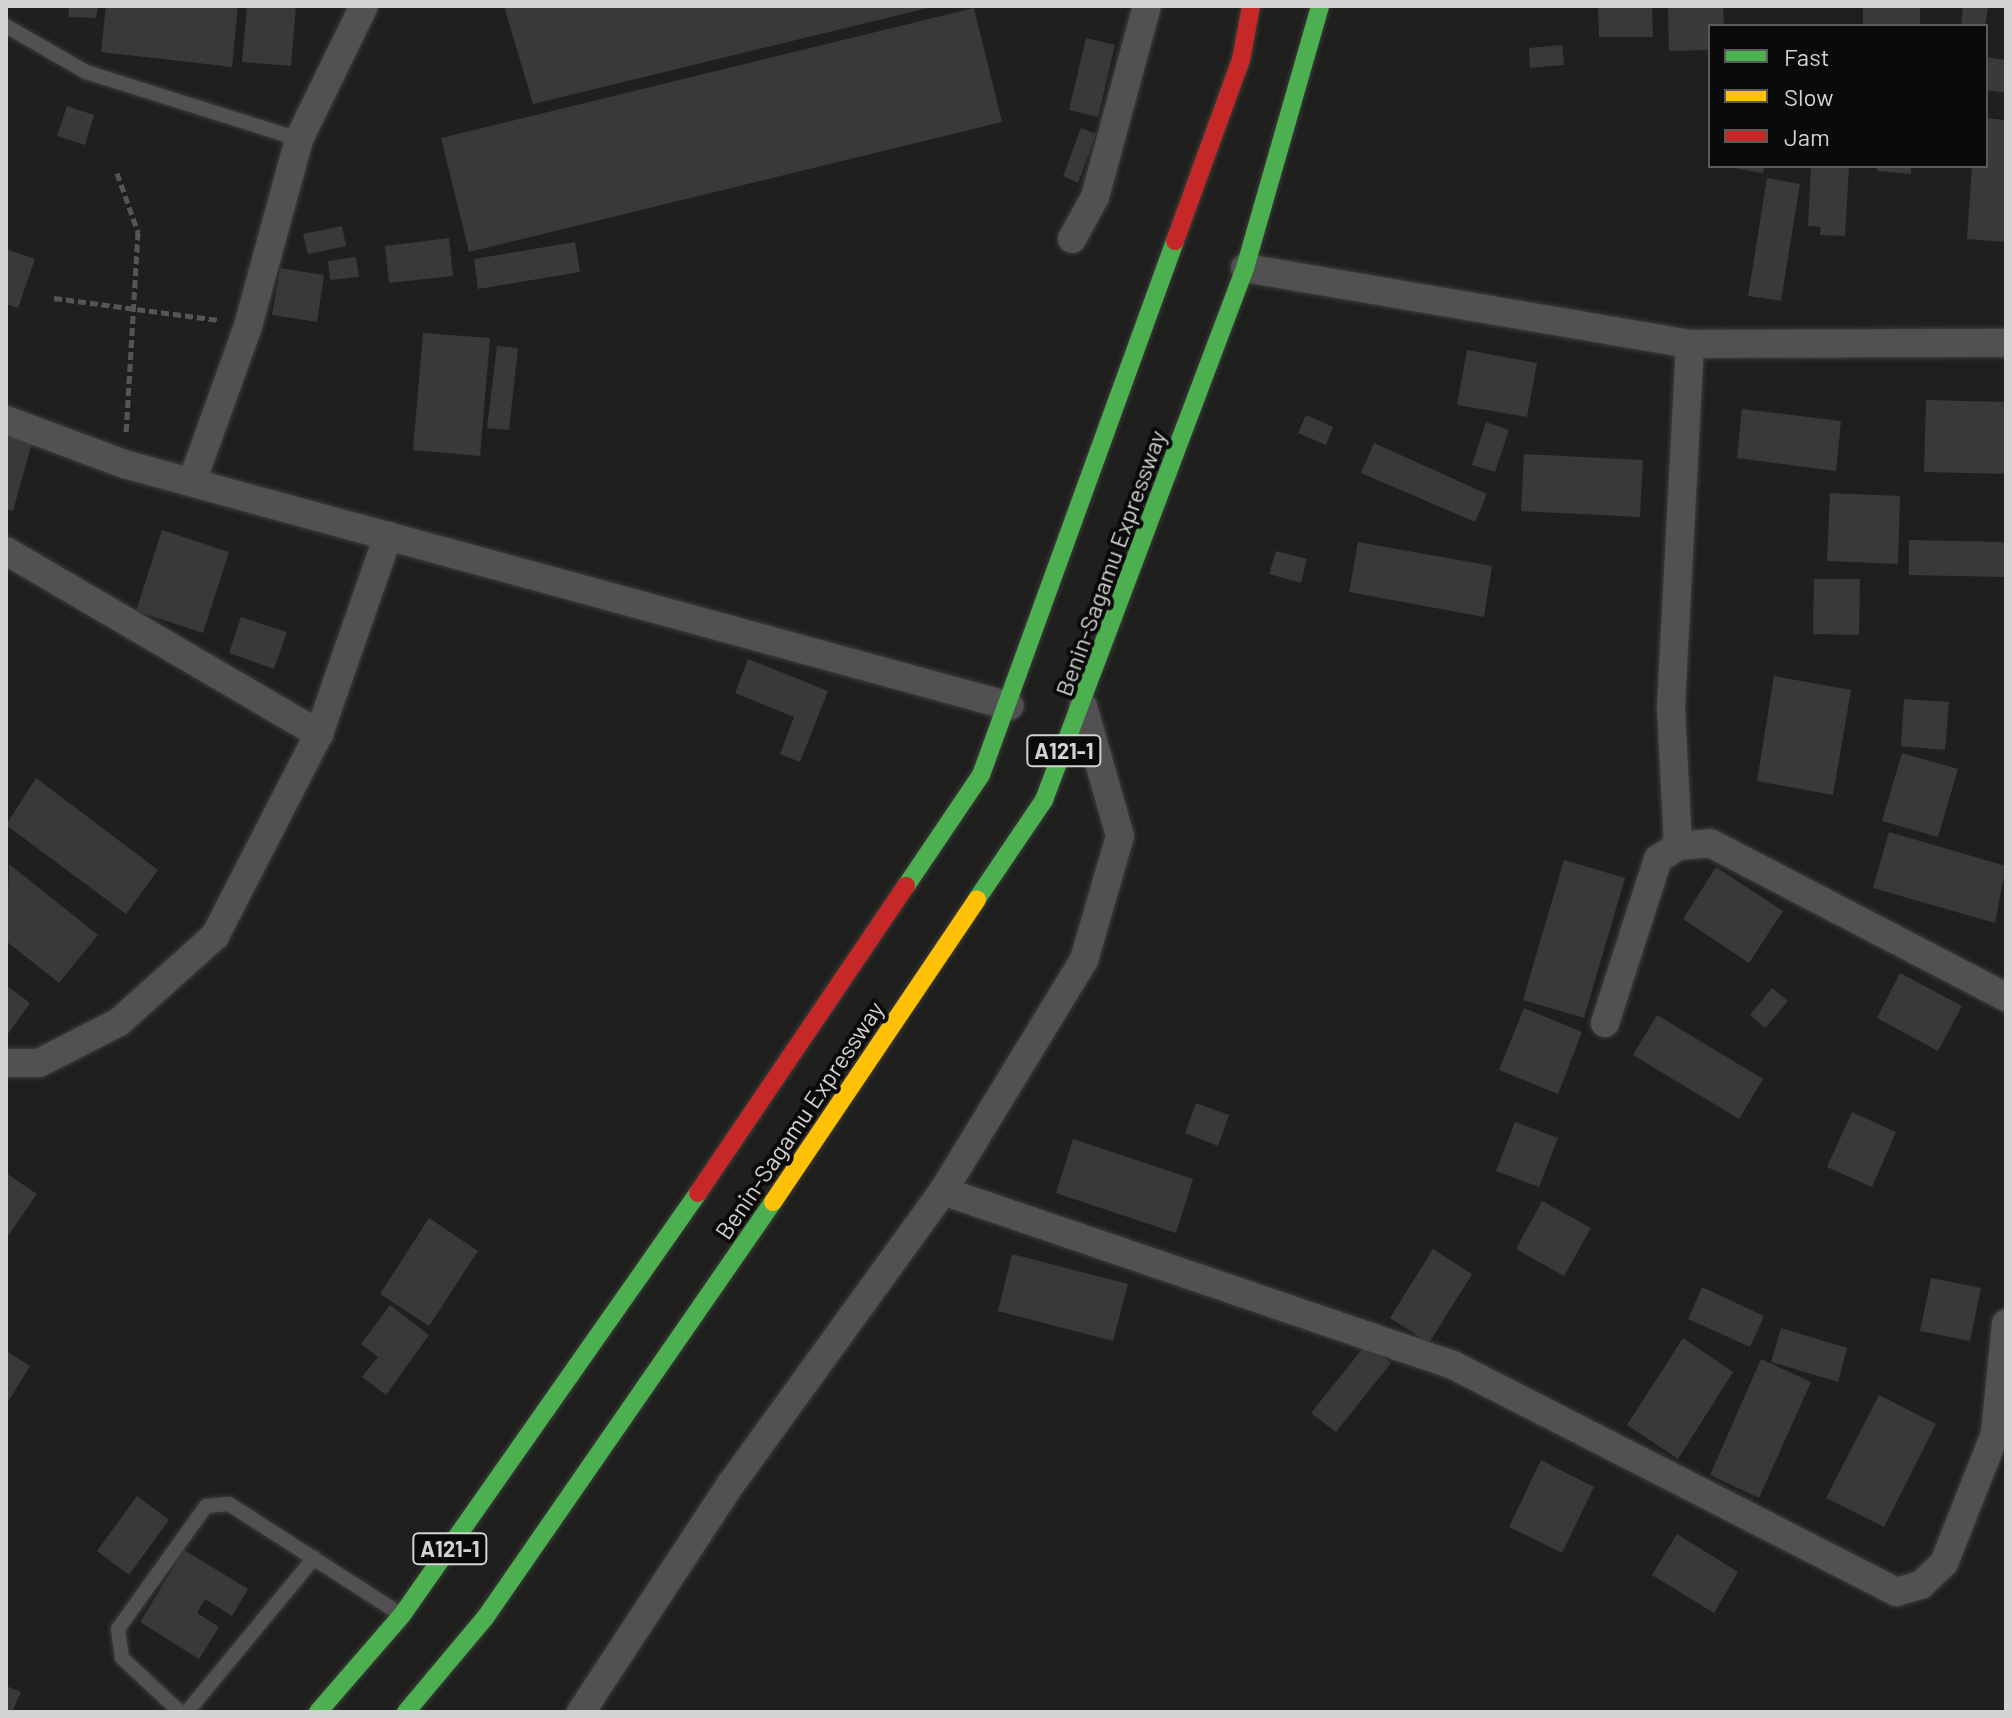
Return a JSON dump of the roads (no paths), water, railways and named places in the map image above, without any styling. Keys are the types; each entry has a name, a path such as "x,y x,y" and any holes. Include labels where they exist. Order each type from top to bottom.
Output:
{"highway":[{"name":"Benin-Sagamu Expressway","path":"402,1615 573,1379 981,775 1010,706 1241,60 1251,6"},
{"name":"Benin-Sagamu Expressway","path":"406,1712 485,1618 633,1409 1044,800 1083,706 1245,268 1320,6"},
{"name":"A121-1","path":"318,1712 402,1615"}],"street":[{"path":"193,479 248,326 299,139 364,6"},
{"path":"1072,239 1095,197 1147,6"},
{"path":"1245,268 1690,344 2006,343"},
{"path":"1678,846 1671,706 1690,344"},
{"path":"6,420 124,464 193,479 388,536 1010,706"},
{"path":"6,1063 39,1063 119,1022 215,936 319,734 388,536"},
{"path":"6,551 319,734"},
{"path":"581,1712 731,1484 943,1191 1084,960 1120,836 1083,706"},
{"path":"1605,1023 1658,859 1678,846 1710,843 2006,997"},
{"path":"943,1191 1453,1365 1896,1592 1921,1585 1944,1563 2001,1436 2006,1324"}],"lane":[{"path":"6,26 86,72 299,139"},
{"path":"180,1712 122,1658 118,1629 206,1506 229,1504 402,1615"},
{"path":"187,1712 314,1558"}]}
